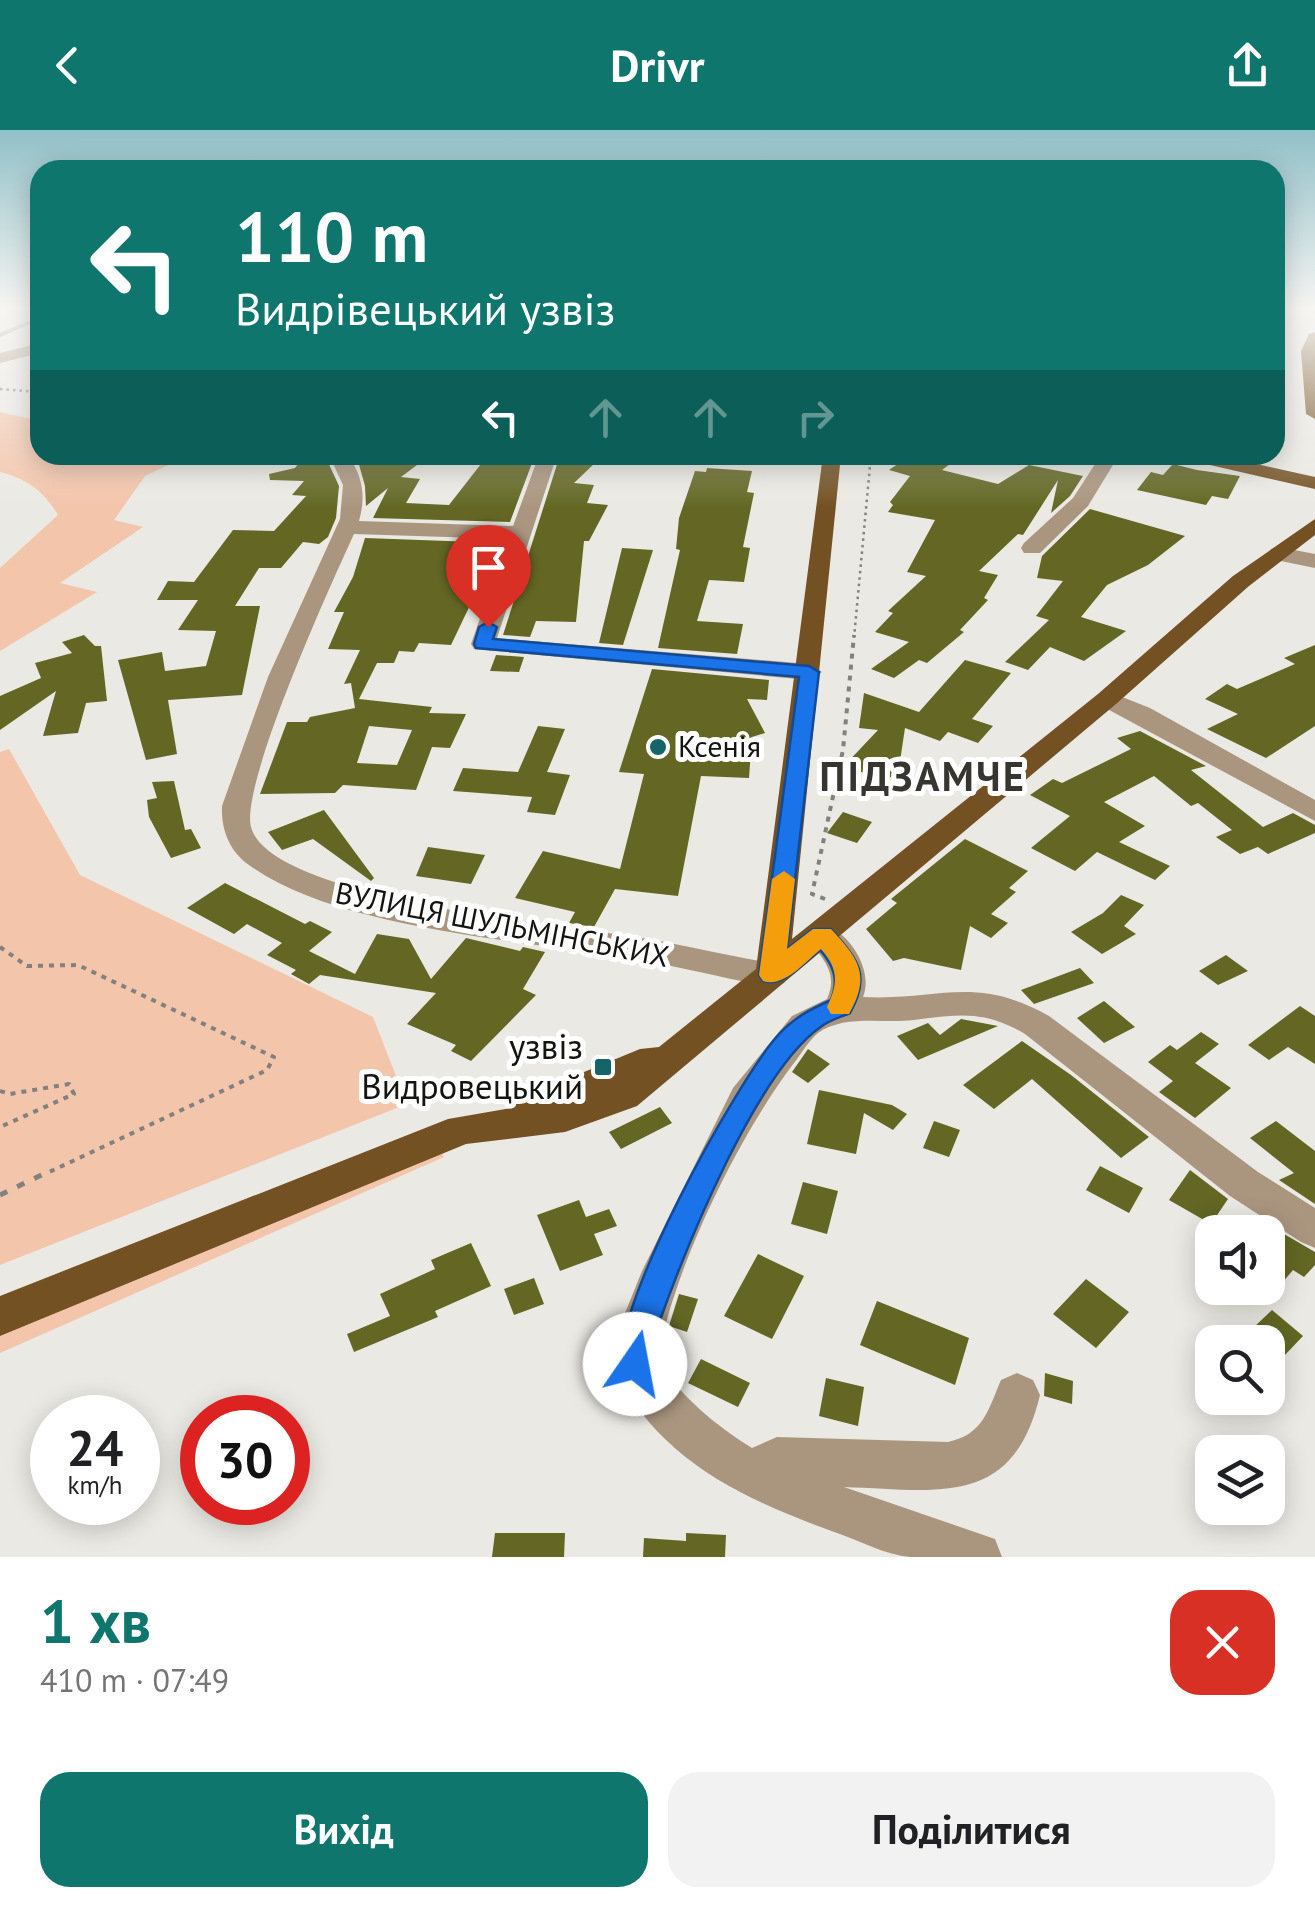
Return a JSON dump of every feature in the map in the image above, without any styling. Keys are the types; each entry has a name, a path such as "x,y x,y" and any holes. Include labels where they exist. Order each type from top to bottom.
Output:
{"main road":[{"path":"1311,375 1315,414"},
{"path":"772,975 831,465"},
{"path":"1235,465 1315,483"},
{"path":"0,1316 460,1130 504,1120 584,1116 624,1096 772,975 828,919 1107,699 1241,580 1315,524"}],"street":[{"name":"ВУЛИЦЯ ШУЛЬМІНСЬКИХ","path":"346,465 353,473 355,497 346,527 291,648 237,804 235,829 264,866 345,897 441,919 629,947 698,964 772,975"},
{"path":"545,465 483,644 809,672"},
{"path":"1032,548 1080,502 1104,465"},
{"path":"346,527 521,533"},
{"path":"1279,554 1312,562"},
{"path":"1107,699 1141,714 1315,812"},
{"path":"828,919 849,975 841,1006"},
{"path":"977,1557 923,1535 839,1510 749,1473 694,1437 663,1407 635,1364 641,1328 714,1157 746,1098 804,1025 841,1006 885,1012 964,1000 1008,1008 1024,1015 1244,1184 1315,1230"},
{"path":"749,1473 777,1461 948,1466 968,1462 984,1456 1004,1438 1017,1395"}],"path":[{"path":"0,389 30,391"},
{"path":"828,919 812,894 843,750 870,465"},
{"path":"782,893 812,894"},
{"path":"0,947 27,966 78,965 274,1057 267,1070 0,1195"},
{"path":"0,1091 10,1094 69,1084 74,1094 0,1127"}],"shaded area":[{"path":"0,412 30,419 30,465 168,465 145,476 114,520 143,527 60,583 97,592 0,651 0,568 58,515 34,487 0,472"},
{"path":"9,749 80,875 373,1017 407,1104 0,1265 0,752"},
{"path":"433,1140 444,1157 0,1353 0,1332"}],"building":[{"path":"329,465 339,486 336,518 328,537 319,544 303,542 281,568 259,568 235,606 260,606 242,695 168,700 177,754 146,760 118,660 162,652 165,671 206,666 216,631 178,630 198,600 157,600 168,581 194,582 233,530 274,531 306,496 292,495 304,481 270,480 269,474"},
{"path":"359,465 417,465 401,477 420,479 406,503 449,505 480,465 531,465 510,522 373,518 388,488 366,506"},
{"path":"557,465 593,465 574,483 594,485 587,503 608,505 589,541 584,541 576,622 536,621 530,637 503,635"},
{"path":"896,465 949,465 942,470 998,484 1029,465 1083,476 1070,496 1051,513 1058,480 1023,535 1018,534 979,571 998,575 984,598 988,600 960,630 964,632 927,663 919,660 894,678 871,669 909,642 875,632 893,613 888,611 926,576 907,572 935,520 888,512 893,505 890,502 910,476 889,470"},
{"path":"1177,465 1240,476 1228,499 1212,496 1206,505 1137,490 1151,472 1163,475"},
{"path":"707,468 752,471 747,492 754,493 743,547 750,548 744,582 709,580 697,621 743,624 737,654 658,648 680,550 676,549 679,518 695,471 706,472"},
{"path":"1090,509 1185,536 1148,565 1107,585 1081,617 1126,631 1084,661 1050,647 1028,670 1005,662 1049,620 1036,616 1063,581 1037,578 1042,556"},
{"path":"365,538 503,543 490,577 484,576 451,645 419,643 414,652 399,651 394,663 377,663 359,699 432,707 429,713 466,714 450,748 432,747 416,790 343,785 335,793 260,794 287,722 307,722 310,717 355,708 351,683 344,684 360,650 328,649 344,612 334,612 353,577","holes":["369,726 412,730 397,765 357,763"]},
{"path":"622,548 653,550 623,645 599,643"},
{"path":"84,635 95,646 101,646 107,701 86,703 78,733 43,736 56,691 0,730 0,696 41,678 35,663 72,653 62,642"},
{"path":"1315,645 1315,726 1266,758 1207,729 1238,714 1205,699 1227,684 1237,689 1295,664 1284,658"},
{"path":"496,655 524,657 519,672 490,671"},
{"path":"965,660 1011,673 972,719 993,726 978,743 948,732 940,741 905,728 899,768 887,781 844,766 878,730 859,728 864,693 919,712"},
{"path":"652,669 769,680 767,700 747,699 765,733 752,737 749,778 701,776 678,896 615,889 594,927 569,923 575,912 515,898 543,851 620,869 644,774 619,772"},
{"path":"538,726 565,729 547,772 570,775 555,815 527,812 532,797 453,791 463,768 518,772"},
{"path":"1140,731 1206,766 1191,770 1263,827 1293,813 1315,825 1315,833 1268,854 1258,847 1240,854 1216,837 1232,830 1198,803 1191,806 1154,776 1104,802 1145,826 1119,842 1170,866 1155,880 1097,852 1075,871 1031,848 1070,816 1030,795 1053,779 1062,783 1131,749 1117,738"},
{"path":"174,781 185,830 191,829 201,848 171,858 149,817 147,800 157,798 152,782"},
{"path":"324,810 374,878 371,881 313,839 282,850 268,832"},
{"path":"843,812 872,822 857,843 827,833"},
{"path":"965,839 1028,871 1009,888 1016,892 991,914 1008,923 991,938 970,926 961,970 904,958 893,961 866,929 897,903 891,899"},
{"path":"428,847 485,855 471,884 416,876"},
{"path":"225,883 305,924 310,921 332,932 309,951 355,974 377,934 409,939 431,979 466,938 520,951 523,947 545,952 523,989 536,995 471,1061 451,1051 456,1045 407,1024 436,993 320,975 309,984 291,974 296,970 267,955 282,943 247,924 234,934 187,908"},
{"path":"1121,895 1144,905 1124,926 1136,934 1102,954 1071,932 1103,913"},
{"path":"1226,955 1248,971 1218,985 1199,971"},
{"path":"1080,968 1094,983 1034,1004 1021,990"},
{"path":"1104,1001 1135,1027 1104,1043 1077,1018"},
{"path":"1300,1006 1315,1016 1315,1064 1288,1047 1269,1060 1248,1045"},
{"path":"961,1019 998,1026 918,1060 897,1036 928,1023 940,1035"},
{"path":"1201,1032 1219,1044 1195,1063 1231,1088 1195,1118 1159,1092 1173,1081 1148,1062 1170,1045 1177,1050"},
{"path":"1022,1041 1149,1137 1121,1158 1032,1079 994,1109 963,1085"},
{"path":"808,1049 830,1064 808,1083 792,1072"},
{"path":"819,1090 892,1105 907,1114 893,1130 864,1113 856,1154 807,1144"},
{"path":"660,1107 672,1123 621,1149 609,1132"},
{"path":"934,1121 960,1130 949,1157 923,1148"},
{"path":"1276,1121 1315,1151 1315,1204 1279,1180 1294,1173 1250,1138"},
{"path":"1100,1166 1143,1188 1129,1213 1086,1190"},
{"path":"1190,1170 1228,1199 1217,1215 1195,1215 1169,1200"},
{"path":"803,1182 838,1191 827,1234 791,1224"},
{"path":"579,1200 586,1217 609,1209 617,1226 594,1234 603,1255 560,1271 537,1215"},
{"path":"1285,1235 1315,1252 1315,1265 1304,1277 1293,1270 1285,1279"},
{"path":"471,1243 491,1286 435,1311 438,1317 354,1352 347,1334 390,1316 380,1294 435,1269 431,1260"},
{"path":"758,1254 804,1276 772,1339 724,1316"},
{"path":"534,1278 544,1304 514,1315 504,1289"},
{"path":"1086,1279 1129,1312 1096,1348 1053,1314"},
{"path":"679,1294 698,1299 687,1332 669,1326"},
{"path":"877,1301 969,1338 955,1385 860,1345"},
{"path":"1272,1310 1303,1336 1285,1355 1285,1325 1256,1325"},
{"path":"701,1359 750,1383 738,1407 688,1383"},
{"path":"1045,1373 1073,1381 1072,1404 1044,1396"},
{"path":"826,1378 864,1387 858,1426 819,1416"},
{"path":"495,1533 565,1533 564,1557 492,1557"},
{"path":"686,1533 726,1535 725,1557 643,1557 644,1538 686,1541"}],"slow traffic":[{"path":"784,879 772,975 822,935 840,954 849,975 840,1007"}],"place":[{"name":"Ксенія","path":"658,747"},
{"name":"узвіз Видровецький","path":"603,1067"}],"district":[{"name":"ПІДЗАМЧЕ","path":"923,777"}],"route":[{"path":"488,627 483,644 809,672 772,975 822,935 846,963 848,989 841,1006 813,1018 788,1041 746,1098 714,1157 663,1271 641,1328 635,1364"}]}
